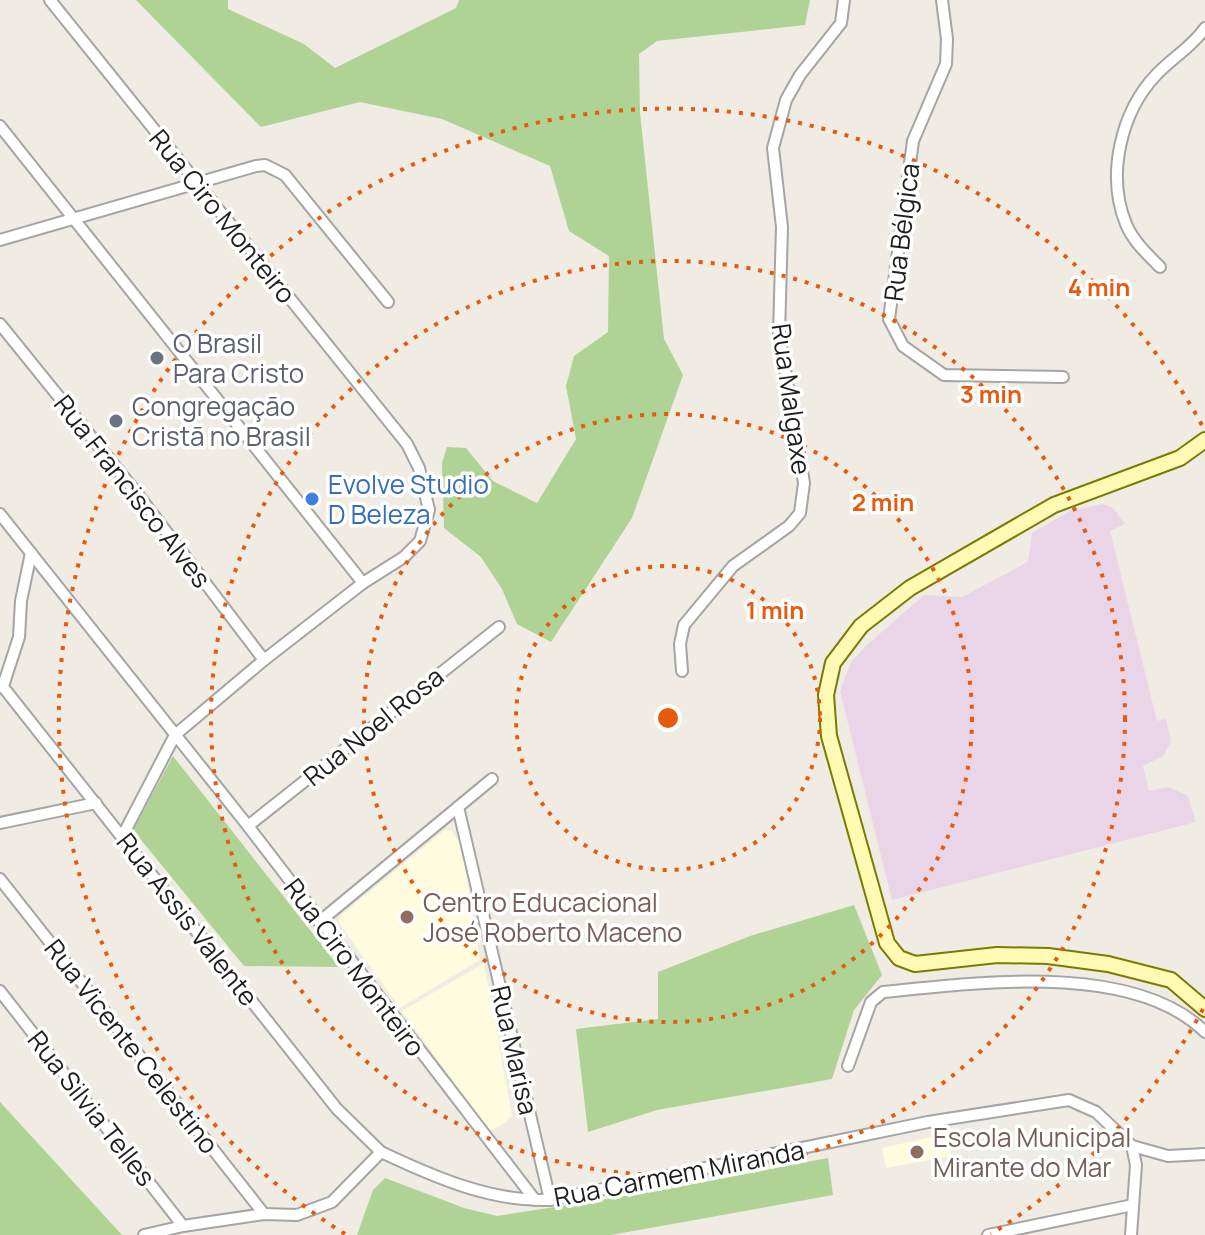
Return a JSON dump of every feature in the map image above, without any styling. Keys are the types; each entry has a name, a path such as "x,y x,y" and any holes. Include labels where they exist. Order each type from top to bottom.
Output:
{"street":[{"name":"Rua Ciro Monteiro","path":"50,0 407,444 419,468 429,510 420,541 404,557 363,583 175,735"},
{"name":"Rua Malgaxe","path":"682,671 680,644 684,625 733,566 789,526 800,513 804,483 779,334 782,227 773,148 786,100 800,75 841,23 844,0"},
{"name":"Rua Bélgica","path":"942,0 947,39 946,64 913,141 889,319 903,346 944,375 1063,377"},
{"path":"1160,267 1136,242 1125,223 1118,192 1118,163 1124,127 1148,84 1205,28"},
{"path":"0,126 363,583"},
{"path":"0,240 195,182 265,165 285,175 388,302"},
{"name":"Rua Francisco Alves","path":"0,324 139,496 264,660"},
{"path":"1205,440 1180,458 1054,505 910,588 861,626 833,663 826,695 829,736 843,792 887,943 899,958 915,964 997,955 1048,956 1108,964 1171,980 1205,1009"},
{"name":"Rua Ciro Monteiro","path":"0,514 248,826 535,1200"},
{"path":"1,684 19,637 21,601 31,553"},
{"name":"Rua Noel Rosa","path":"248,826 499,627"},
{"name":"Rua Assis Valente","path":"1,684 337,1109 381,1152"},
{"path":"122,837 175,735"},
{"path":"319,922 492,779"},
{"path":"0,823 96,803"},
{"name":"Rua Marisa","path":"458,807 550,1200"},
{"name":"Rua Vicente Celestino","path":"0,879 264,1214"},
{"path":"1104,986 1108,964"},
{"path":"848,1066 871,1002 883,992 1002,980 1104,986 1154,1001 1191,1018 1205,1032"},
{"name":"Rua Silvia Telles","path":"0,991 183,1226"},
{"name":"Rua Carmem Miranda","path":"381,1152 430,1175 500,1196 550,1200 928,1122 1069,1100 1096,1112 1132,1146 1168,1156 1205,1154"},
{"path":"1131,1235 1136,1165 1132,1146"},
{"path":"144,1235 264,1214 297,1215 332,1202 381,1152"},
{"path":"988,1235 1021,1232 1133,1205"}],"shaded area":[{"path":"1103,504 1113,508 1125,524 1110,531 1157,721 1166,719 1171,742 1163,756 1143,766 1149,791 1169,787 1188,796 1196,822 892,900 840,691 851,662 924,595 962,597 1028,562 1032,533 1070,511"},
{"name":"Centro Educacional José Roberto Maceno","path":"446,829 453,832 462,847 480,960 400,1008 339,920 341,915"},
{"path":"484,963 512,1115 490,1131 402,1011"},
{"name":"Escola Municipal Mirante do Mar","path":"949,1133 951,1156 886,1168 882,1148"}],"green space":[{"path":"136,0 228,0 228,9 304,44 335,68 456,8 459,0 810,0 805,25 657,41 639,54 640,113 664,339 683,375 632,518 551,642 517,624 502,589 481,557 444,528 442,463 447,447 466,448 493,481 537,503 576,439 566,386 574,356 608,332 609,256 569,231 550,166 442,119 360,102 261,127"},
{"path":"173,756 339,967 244,966 133,830"},
{"path":"854,905 882,975 854,1010 832,1079 657,1110 588,1132 576,1029 658,1019 658,972 750,936"},
{"path":"0,1102 122,1235 0,1235"},
{"path":"828,1158 833,1195 611,1235 357,1235 373,1190 385,1178 464,1208 497,1216 658,1191"}],"place":[{"name":"O Brasil Para Cristo","path":"157,358"},
{"name":"Congregação Cristã no Brasil","path":"116,421"},
{"name":"Evolve Studio D Beleza","path":"312,499"},
{"name":"Centro Educacional José Roberto Maceno","path":"407,917"},
{"name":"Escola Municipal Mirante do Mar","path":"917,1152"}]}
